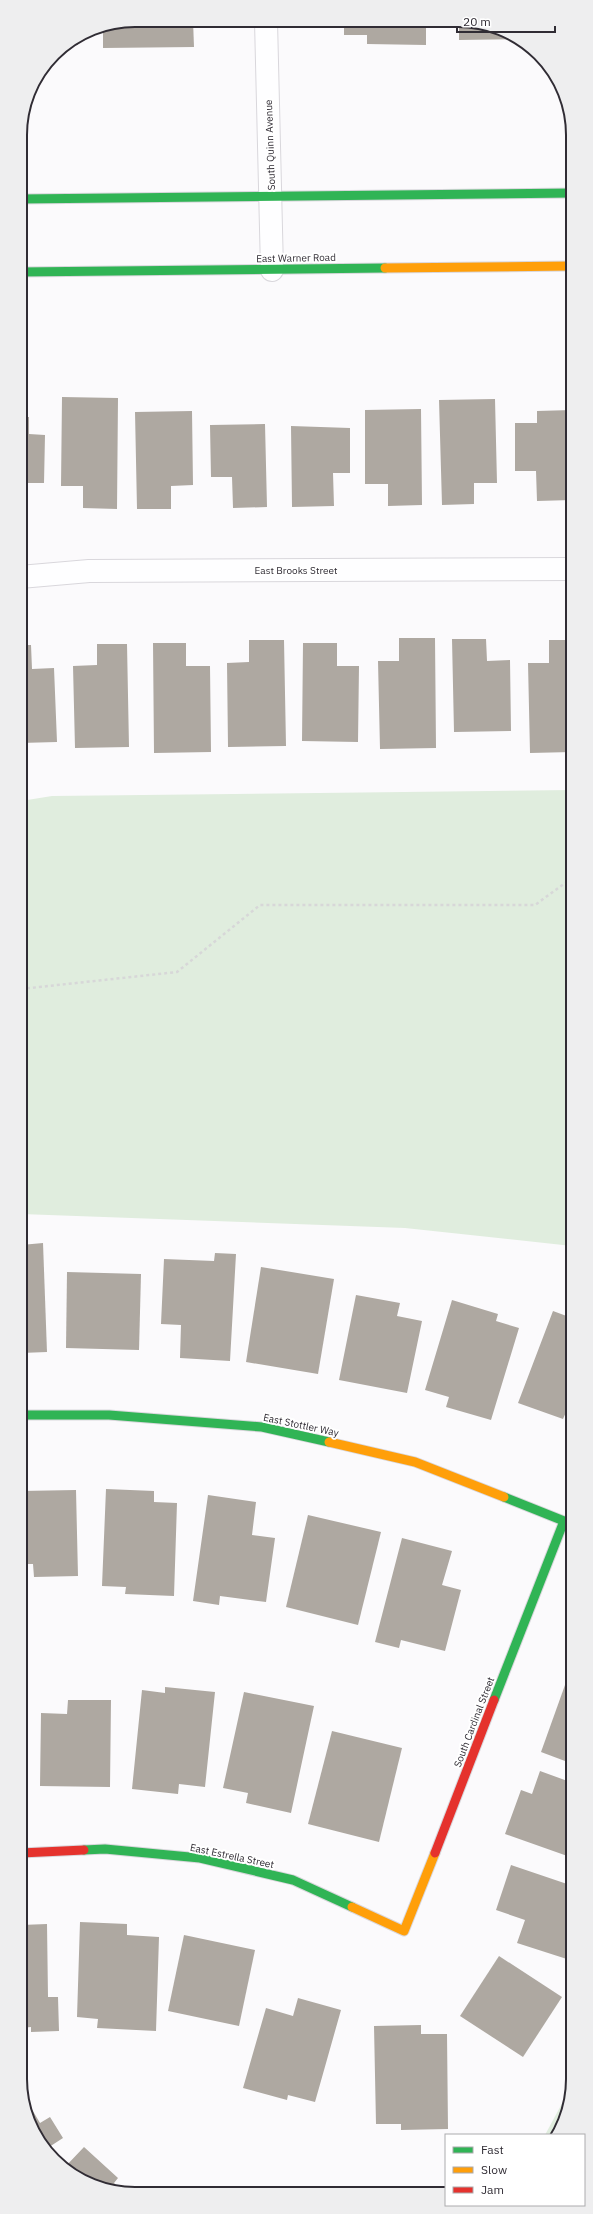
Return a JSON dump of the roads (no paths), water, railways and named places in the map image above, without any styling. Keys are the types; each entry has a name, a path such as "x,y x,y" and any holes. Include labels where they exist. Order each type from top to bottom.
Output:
{"street":[{"name":"South Quinn Avenue","path":"266,27 272,197 272,270"},
{"path":"27,199 566,193"},
{"name":"East Warner Road","path":"27,272 566,266"},
{"name":"East Brooks Street","path":"27,576 89,571 566,569"},
{"name":"East Stottler Way","path":"27,1415 109,1415 262,1427 415,1462 564,1521"},
{"name":"South Cardinal Street","path":"404,1931 564,1521"},
{"name":"East Estrella Street","path":"27,1853 105,1849 200,1858 293,1880 404,1931"}]}
